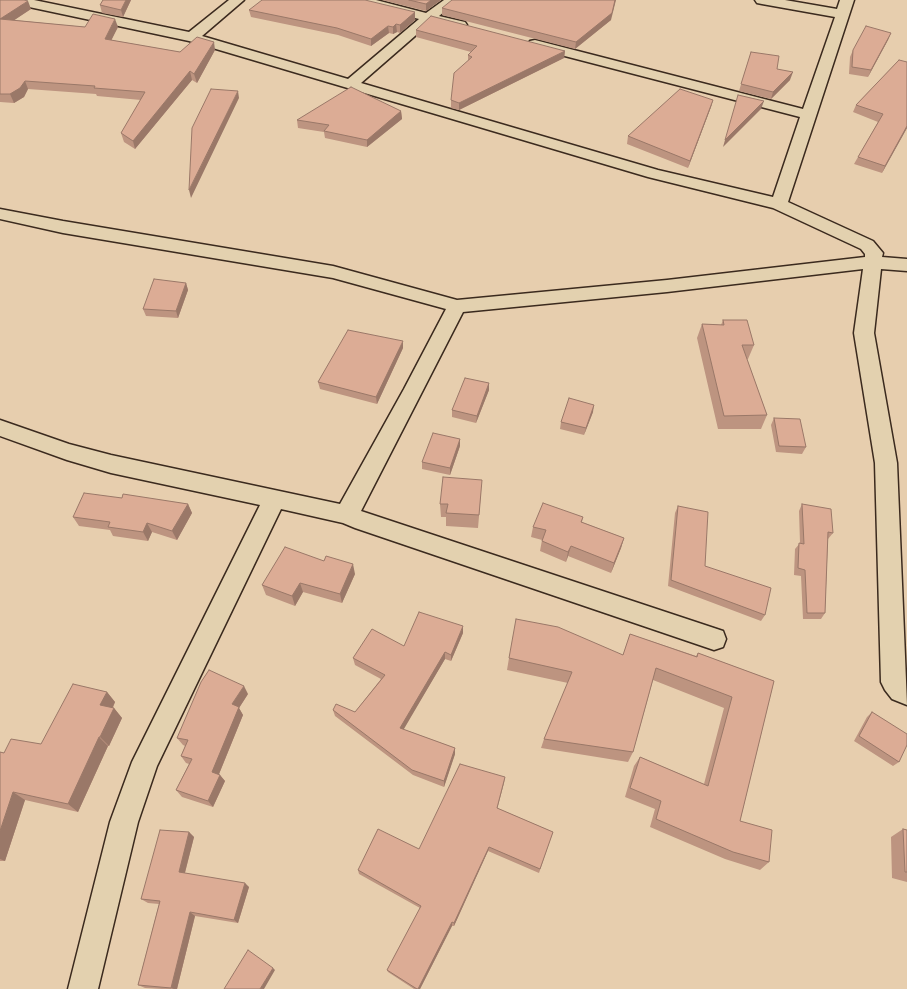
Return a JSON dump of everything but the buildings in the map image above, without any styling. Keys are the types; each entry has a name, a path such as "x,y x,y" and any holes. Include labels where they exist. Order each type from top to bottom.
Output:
{"street":[{"path":"15,0 192,37 654,174 779,204 867,245 874,253 864,333 886,463 894,682 901,690 907,693"},
{"path":"192,37 237,0"},
{"path":"360,0 474,29"},
{"path":"351,84 429,17 452,0"},
{"path":"762,0 844,7 779,204"},
{"path":"520,40 809,115"},
{"path":"0,214 63,227 333,272 457,306 667,286 873,262 907,265"},
{"path":"349,515 350,507 414,390 457,306"},
{"path":"0,428 67,452 112,464 349,515 355,519 714,640"},
{"path":"84,989 124,822 145,762 274,500"}]}
